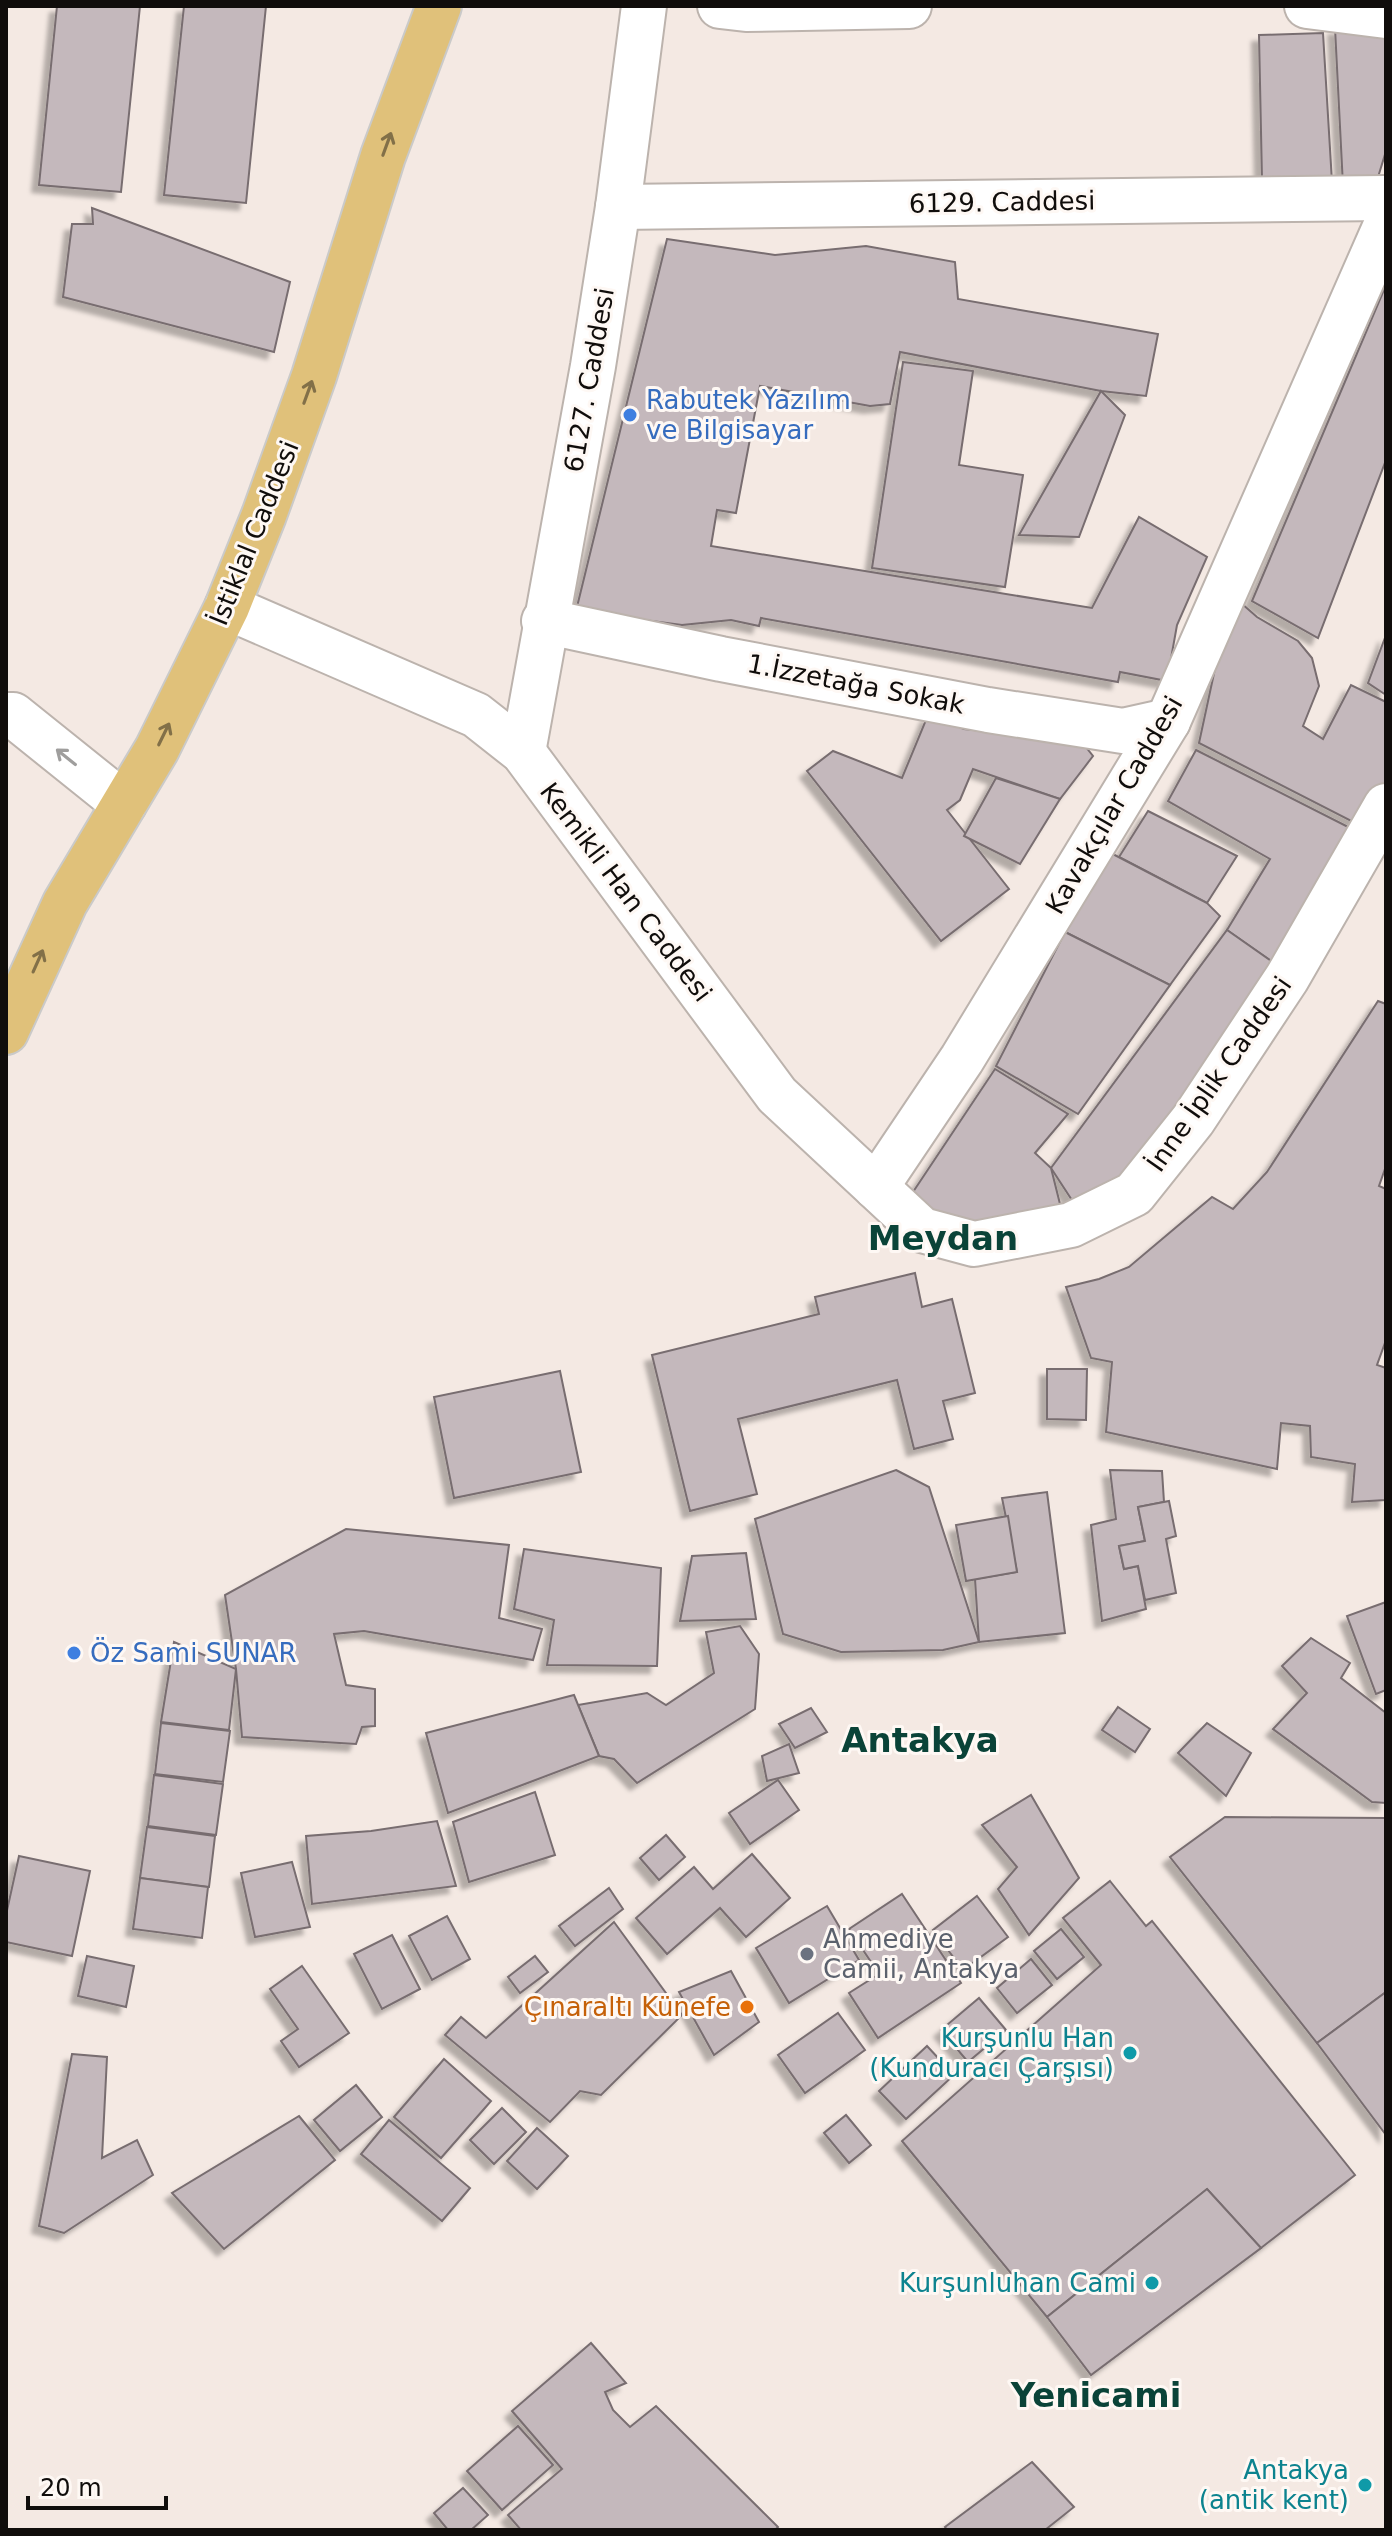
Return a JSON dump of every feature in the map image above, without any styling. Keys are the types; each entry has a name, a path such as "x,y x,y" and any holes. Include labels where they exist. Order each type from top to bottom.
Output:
{"main road":[{"name":"İstiklal Caddesi","path":"6,1032 65,903 157,749 227,607 314,376 383,156 439,6"}],"street":[{"name":"6127. Caddesi","path":"523,752 544,621 593,366 618,207 644,6"},
{"path":"720,6 746,9 909,6"},
{"path":"1307,6 1386,16"},
{"name":"6129. Caddesi","path":"618,207 1386,198"},
{"name":"Kavakçılar Caddesi","path":"876,1187 962,1059 1168,721 1386,225"},
{"name":"Kemikli Han Caddesi","path":"227,607 476,715 523,752 777,1095 922,1230 974,1244"},
{"name":"1.İzzetağa Sokak","path":"544,621 721,659 988,710 1123,731 1168,721"},
{"path":"6,715 13,715 124,804"},
{"name":"İnne İplik Caddesi","path":"974,1244 1071,1225 1134,1194 1193,1120 1287,978 1386,806"}],"building":[{"path":"57,6 140,6 121,192 39,185"},
{"path":"184,6 266,6 246,203 164,195"},
{"path":"1335,28 1386,29 1386,151 1375,187 1343,186"},
{"path":"1323,33 1332,182 1262,180 1259,35"},
{"path":"92,208 290,282 274,352 63,297 72,224 93,224"},
{"path":"667,239 775,255 866,246 955,262 958,299 1158,334 1146,396 1101,391 900,352 890,404 870,406 760,386 736,513 717,510 711,546 1092,608 1139,517 1207,557 1177,625 1167,681 1120,672 1118,682 761,618 759,626 731,620 682,625 576,611"},
{"path":"1386,285 1386,460 1318,638 1252,601"},
{"path":"903,362 973,371 959,465 1023,475 1005,587 872,568"},
{"path":"1101,391 1125,415 1079,537 1019,535"},
{"path":"1241,603 1257,617 1298,641 1312,658 1319,686 1303,726 1323,739 1351,685 1386,702 1386,784 1361,826 1199,743 1216,664"},
{"path":"1386,635 1386,695 1368,683"},
{"path":"928,715 964,729 1081,741 1093,756 1060,799 973,769 960,800 947,810 1009,889 941,941 807,771 833,751 902,778"},
{"path":"1196,750 1360,833 1284,970 1227,930 1270,859 1168,801"},
{"path":"996,778 1060,799 1020,864 964,836"},
{"path":"1148,811 1237,856 1207,903 1119,857"},
{"path":"1107,851 1207,903 1220,916 1170,985 1065,932"},
{"path":"1227,930 1284,970 1137,1180 1081,1214 1051,1168"},
{"path":"1065,932 1170,985 1078,1114 996,1066"},
{"path":"1378,1001 1386,1004 1386,1166 1379,1186 1386,1189 1386,1340 1377,1365 1386,1368 1386,1500 1352,1502 1355,1464 1311,1457 1310,1426 1281,1423 1277,1469 1106,1432 1112,1362 1091,1358 1066,1287 1129,1267 1212,1197 1233,1209 1267,1172"},
{"path":"995,1069 1068,1114 1035,1153 1051,1168 1064,1220 983,1234 907,1201"},
{"path":"915,1273 922,1307 952,1299 975,1393 943,1401 953,1439 914,1449 897,1380 738,1419 757,1494 690,1511 652,1355 819,1314 815,1297"},
{"path":"1047,1369 1087,1369 1086,1420 1047,1419"},
{"path":"560,1371 581,1472 454,1498 434,1397"},
{"path":"896,1470 929,1487 979,1642 943,1650 841,1652 783,1634 755,1519"},
{"path":"1110,1470 1162,1471 1164,1502 1138,1507 1145,1541 1119,1546 1124,1569 1138,1566 1146,1609 1102,1621 1091,1525 1116,1519"},
{"path":"1047,1492 1065,1633 979,1642 975,1579 1017,1572 1002,1498"},
{"path":"1169,1501 1176,1536 1166,1539 1176,1593 1145,1600 1138,1566 1124,1569 1119,1546 1145,1541 1138,1507"},
{"path":"1008,1516 1017,1572 966,1581 956,1525"},
{"path":"346,1529 509,1545 499,1618 542,1629 533,1660 364,1631 334,1634 346,1685 375,1689 375,1726 362,1727 356,1744 242,1737 225,1595"},
{"path":"524,1549 661,1568 657,1666 547,1665 554,1620 514,1609"},
{"path":"746,1553 756,1619 680,1621 692,1556"},
{"path":"1386,1602 1386,1690 1376,1694 1347,1616"},
{"path":"740,1626 759,1654 755,1709 637,1783 614,1759 599,1756 578,1705 647,1693 666,1705 714,1673 706,1632"},
{"path":"1311,1638 1350,1663 1341,1678 1386,1713 1386,1803 1372,1802 1273,1729 1307,1693 1282,1666"},
{"path":"174,1642 236,1669 229,1730 161,1722"},
{"path":"574,1695 599,1756 448,1813 426,1733"},
{"path":"1118,1707 1150,1729 1135,1752 1102,1730"},
{"path":"811,1708 827,1732 795,1748 779,1724"},
{"path":"161,1723 230,1731 223,1782 155,1774"},
{"path":"1207,1723 1251,1753 1226,1796 1178,1753"},
{"path":"789,1744 799,1773 767,1781 762,1756"},
{"path":"154,1775 223,1784 216,1835 148,1826"},
{"path":"778,1780 799,1810 750,1844 729,1813"},
{"path":"535,1792 555,1855 469,1882 453,1822"},
{"path":"1031,1795 1079,1878 1029,1935 998,1889 1017,1867 982,1825"},
{"path":"1225,1817 1386,1818 1386,1992 1317,2043 1170,1857"},
{"path":"437,1821 456,1886 312,1904 306,1836 371,1831"},
{"path":"147,1827 215,1836 209,1887 140,1878"},
{"path":"666,1835 685,1857 659,1880 640,1858"},
{"path":"752,1854 790,1898 746,1937 720,1908 667,1954 636,1918 694,1867 713,1889"},
{"path":"19,1856 90,1871 72,1956 6,1942 6,1915"},
{"path":"292,1862 310,1927 255,1937 241,1873"},
{"path":"140,1878 208,1887 202,1938 133,1929"},
{"name":"Kurşunlu Han (Kunduracı Çarşısı)","path":"1110,1881 1146,1926 1152,1921 1355,2175 1261,2248 1207,2189 1047,2317 902,2141 1101,1965 1063,1918"},
{"path":"609,1888 623,1909 575,1946 559,1926"},
{"path":"902,1894 961,1983 878,2038 849,1993 879,1974 849,1929"},
{"path":"977,1896 1008,1937 963,1970 933,1930"},
{"name":"Ahmediye Camii, Antakya","path":"827,1906 859,1960 789,2003 756,1948"},
{"path":"447,1916 470,1959 432,1980 409,1936"},
{"path":"614,1922 682,2015 601,2095 580,2091 550,2122 445,2035 461,2017 486,2038"},
{"path":"1061,1929 1084,1957 1057,1979 1034,1951"},
{"path":"392,1935 420,1989 382,2009 354,1954"},
{"path":"87,1956 134,1966 126,2007 78,1996"},
{"path":"535,1956 548,1972 520,1993 508,1977"},
{"path":"1031,1959 1052,1985 1017,2013 997,1988"},
{"path":"302,1966 349,2033 299,2067 281,2041 298,2029 270,1989"},
{"path":"731,1971 759,2022 714,2055 679,1992"},
{"path":"1386,1992 1386,2135 1317,2043"},
{"path":"979,1998 1006,2030 968,2062 941,2030"},
{"path":"838,2013 865,2050 805,2093 778,2055"},
{"path":"927,2046 954,2075 906,2119 879,2091"},
{"path":"72,2054 107,2057 102,2158 137,2140 153,2175 64,2233 39,2226"},
{"path":"444,2059 491,2101 441,2158 394,2117"},
{"path":"356,2085 382,2117 340,2151 314,2120"},
{"path":"502,2108 526,2132 494,2164 470,2140"},
{"path":"846,2115 871,2145 849,2163 824,2133"},
{"path":"299,2116 335,2160 224,2249 172,2193"},
{"path":"389,2120 470,2188 442,2221 361,2154"},
{"path":"537,2128 568,2156 537,2189 507,2161"},
{"name":"Kurşunluhan Cami","path":"1207,2189 1261,2248 1091,2375 1047,2317"},
{"path":"591,2343 626,2383 605,2392 613,2410 630,2427 656,2406 778,2527 775,2530 521,2530 508,2515 562,2469 512,2411"},
{"path":"518,2426 553,2465 502,2510 467,2471"},
{"path":"1032,2462 1074,2507 1045,2530 947,2530 945,2527"},
{"path":"463,2488 488,2515 471,2530 448,2530 434,2513"}],"place":[{"name":"Rabutek Yazılım ve Bilgisayar","path":"630,415"},
{"name":"Öz Sami SUNAR","path":"74,1653"},
{"name":"Ahmediye Camii, Antakya","path":"807,1954"},
{"name":"Çınaraltı Künefe","path":"747,2007"},
{"name":"Kurşunlu Han (Kunduracı Çarşısı)","path":"1130,2053"},
{"name":"Kurşunluhan Cami","path":"1152,2283"},
{"name":"Antakya (antik kent)","path":"1365,2485"}],"district":[{"name":"Meydan","path":"943,1238"},
{"name":"Antakya","path":"920,1740"},
{"name":"Yenicami","path":"1096,2395"}]}
